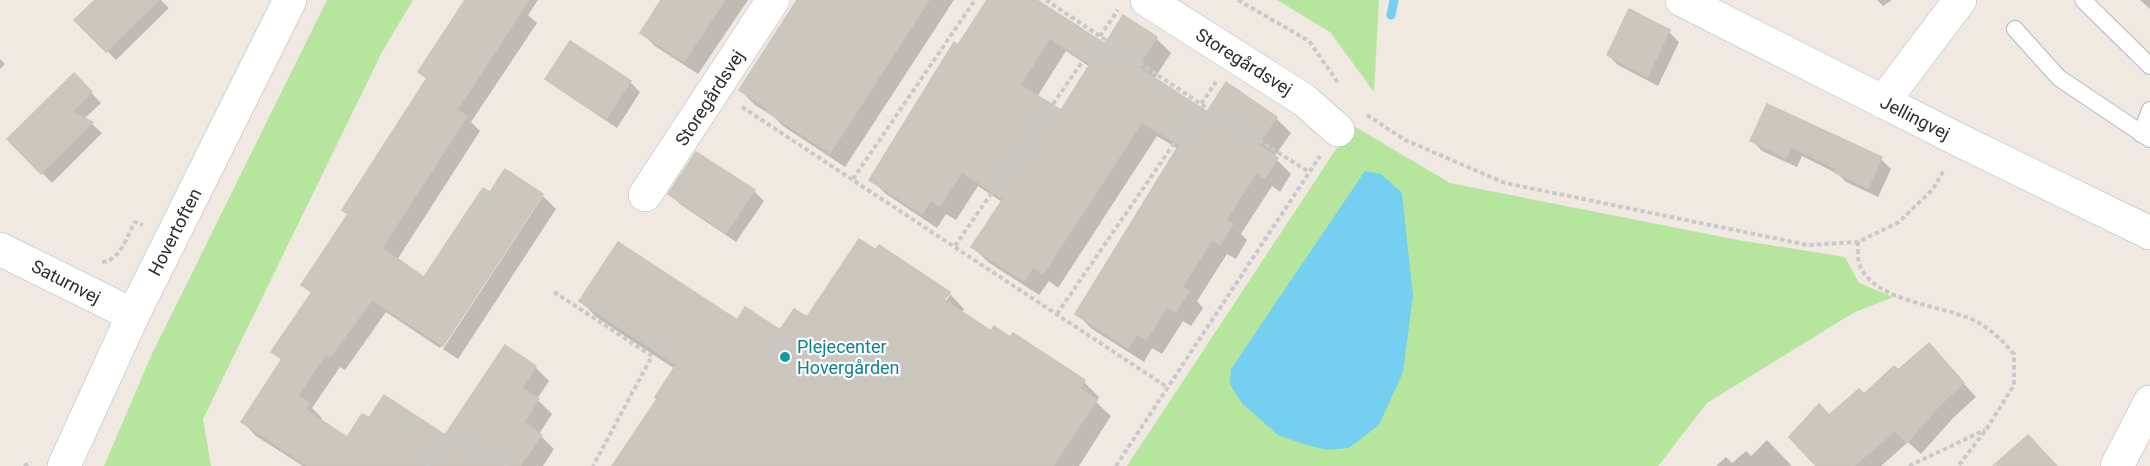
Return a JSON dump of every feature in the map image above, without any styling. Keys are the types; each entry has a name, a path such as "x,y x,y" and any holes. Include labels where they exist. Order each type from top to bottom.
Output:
{"street":[{"name":"Hovertoften","path":"64,466 133,315 290,0"},
{"name":"Storegårdsvej","path":"645,195 773,0"},
{"name":"Jellingvej","path":"1682,0 1961,141 2150,232"},
{"path":"1883,102 1960,0"},
{"name":"Storegårdsvej","path":"1132,4 1233,56 1304,100 1338,130"},
{"name":"Saturnvej","path":"0,249 133,315"},
{"path":"2117,466 2150,402"}],"lane":[{"path":"2083,0 2150,66"},
{"path":"2015,29 2060,78 2146,136 2150,110"}],"path":[{"path":"853,179 975,0"},
{"path":"1046,0 1201,104 1309,172"},
{"path":"1238,0 1309,41 1341,88"},
{"path":"955,246 1100,35 1132,4"},
{"path":"1057,314 1233,56"},
{"path":"715,90 1167,387"},
{"path":"1116,466 1354,106 1405,140 1505,183 1808,245 1858,242 1899,222 1933,189 1961,141"},
{"path":"99,263 108,262 118,253 135,222 171,239"},
{"path":"1858,242 1860,265 1874,283 1894,295 1971,319 1993,331 2014,354 2014,385 1986,430 1958,466"},
{"path":"554,292 652,356 593,466"},
{"path":"1909,466 1986,430"},
{"path":"427,466 450,432 507,466"}],"green space":[{"path":"327,0 413,0 382,52 203,419 211,466 104,466 151,356"},
{"path":"1277,0 1379,0 1374,92 1330,32"},
{"path":"1352,125 1450,183 1738,240 1845,257 1859,283 1893,297 1853,313 1707,403 1658,466 1127,466"}],"water":[{"path":"1365,171 1381,174 1402,193 1413,296 1403,372 1379,425 1349,448 1327,450 1278,435 1242,403 1230,384 1231,369"}],"building":[{"path":"95,0 159,0 106,52 74,20"},
{"path":"465,0 529,0 457,110 467,116 382,248 424,277 483,188 490,192 505,169 543,194 443,346 372,300 330,357 326,354 298,395 309,403 305,409 347,437 362,414 369,418 384,395 445,435 505,345 536,366 522,388 539,399 524,422 542,435 520,466 308,466 241,422 282,359 271,352 312,292 301,285 348,214 342,210 427,78 418,72"},
{"path":"661,0 725,0 684,62 640,33"},
{"path":"797,0 929,0 830,153 767,112 768,109 739,90"},
{"path":"987,0 1037,0 1105,44 1123,15 1157,37 1138,67 1207,112 1226,82 1277,117 1258,145 1278,158 1265,178 1256,173 1226,220 1233,224 1220,245 1212,240 1182,287 1189,291 1176,312 1167,307 1146,340 1137,334 1128,348 1075,314 1179,145 1142,122 1043,274 1033,267 1024,281 971,247 1003,199 962,172 940,206 931,200 922,214 869,180 954,42 958,45","holes":["1050,38 1090,64 1061,110 1020,85"]},
{"path":"1629,9 1670,30 1647,77 1607,55"},
{"path":"570,41 631,81 606,119 545,79"},
{"path":"74,73 92,92 72,112 93,122 41,174 7,139"},
{"path":"1767,104 1882,157 1868,188 1834,172 1836,169 1792,147 1786,158 1750,141"},
{"path":"696,152 755,190 726,233 668,194"},
{"name":"Plejecenter Hovergården","path":"859,239 876,250 879,245 950,292 944,300 991,331 994,326 1010,337 1013,333 1085,380 1080,388 1097,400 1053,466 612,466 657,399 655,397 676,365 579,301 618,242 737,320 745,307 780,330 794,309 807,317"},
{"path":"1929,343 1964,383 1940,405 1907,443 1895,431 1854,466 1816,466 1789,437 1819,404 1829,415 1859,389 1864,394 1894,366 1898,370"},
{"path":"2028,435 2057,466 1993,466"}],"waterway":[{"path":"1391,15 1394,0"}],"place":[{"name":"Plejecenter Hovergården","path":"785,357"}]}
